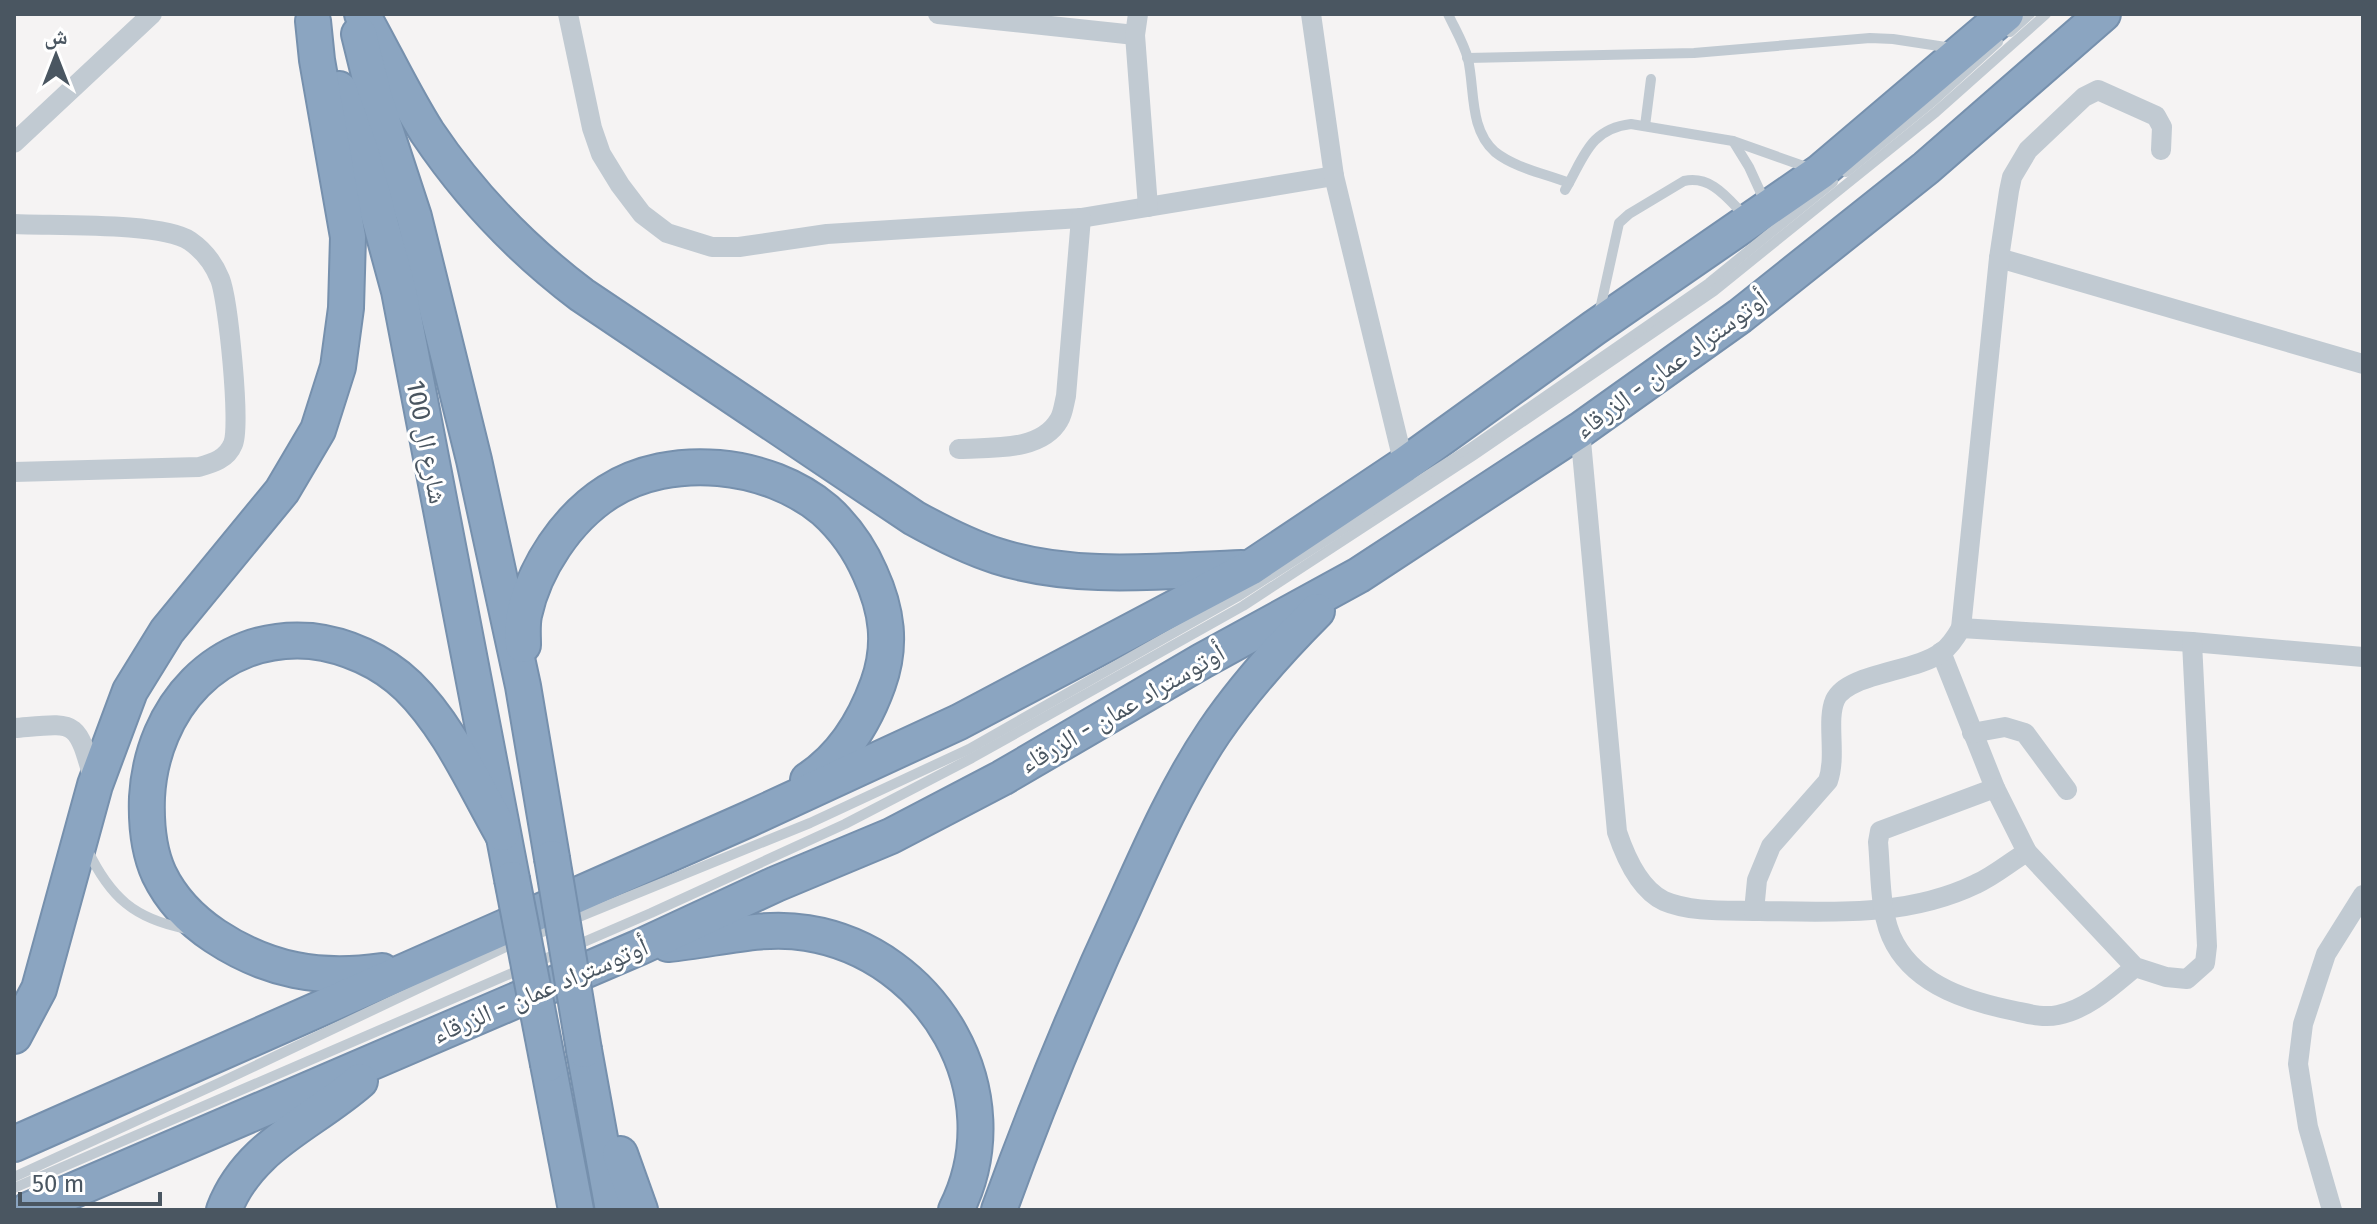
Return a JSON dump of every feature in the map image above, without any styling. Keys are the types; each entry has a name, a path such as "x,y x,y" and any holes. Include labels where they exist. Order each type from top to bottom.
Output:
{"highway":[{"name":"شارع ال 100","path":"355,14 374,95 414,217 474,460 523,686 613,1210"},
{"path":"362,14 410,104 443,155 482,204 543,265 613,316 914,518 1000,557 1061,569 1092,572 1250,568"},
{"path":"14,1144 749,819 959,722 1250,568 1404,465 1594,328 1820,172 2006,14"},
{"name":"أوتوستراد عمان - الزرقاء","path":"28,1210 891,836 947,808 1359,575 1580,430 1740,316 1870,215 2103,14"},
{"name":"شارع ال 100","path":"312,17 361,151 399,291 576,1210"},
{"path":"14,1036 39,989 95,785 130,691 167,631 282,491 318,430 338,367 346,308 348,237 312,17"},
{"path":"523,686 524,617 537,577 560,539 608,492 669,471 712,468 754,475 794,491 823,509 843,527 867,567 885,611 886,656 863,719 836,758 749,819"},
{"path":"999,1210 1106,945 1185,779 1213,733 1254,679 1318,610 1359,575"},
{"path":"418,966 327,976 272,964 231,947 195,922 180,907 159,874 148,835 148,789 152,763 170,714 186,691 218,663 243,651 269,643 297,640 327,643 355,652 382,665 406,683 426,705 502,833"},
{"path":"640,947 763,932 806,933 860,949 908,979 945,1022 967,1074 974,1116 971,1165 956,1210"},
{"path":"224,1210 235,1185 265,1149 349,1091 386,1056"},
{"path":"594,1104 618,1149 640,1210"},
{"path":"563,1210 568,1163"}],"street":[{"path":"14,143 152,14"},
{"path":"568,14 592,128 601,154 620,185 642,214 667,233 712,247 739,247 827,234 1081,218 1334,176"},
{"path":"938,14 1135,35"},
{"path":"1138,14 1135,35 1148,207"},
{"path":"1311,14 1334,176 1404,465"},
{"path":"1754,911 1757,880 1771,846 1828,781 1833,768 1833,716 1837,697 1849,686 1919,664 1941,652 1961,628 1999,258 2009,191 2019,163 2040,137 2084,97 2098,90 2156,116 2162,127 2161,150"},
{"path":"959,449 1015,445 1035,440 1048,434 1060,419 1066,396 1081,218"},
{"path":"14,224 164,230 189,240 208,258 221,280 236,415 234,443 227,454 216,462 199,467 14,472"},
{"path":"1999,258 2363,364"},
{"path":"1580,430 1617,832 1626,859 1643,883 1662,900 1692,908 1885,910 1934,900 1977,884 2027,852"},
{"path":"1961,628 2192,642 2363,657"},
{"path":"1941,652 1995,788 2027,852 2135,967 2166,977 2187,979 2205,963 2207,946 2192,642"},
{"path":"14,728 60,724 72,728 81,737 95,785"},
{"path":"1972,733 2005,727 2025,733 2067,790"},
{"path":"1995,788 1880,831 1878,842 1885,910 1896,947 1936,984 1983,1004 2036,1016 2057,1015 2078,1008 2102,994 2135,967"},
{"path":"2332,1210 2308,1127 2298,1064 2303,1024 2326,954 2363,895"}],"lane":[{"path":"1448,14 1467,58 1477,125 1485,140 1496,152 1511,161 1567,186 1594,140 1617,125 1645,126 1733,141 1777,154 1820,172"},
{"path":"14,1177 510,945 810,823 969,749 1237,597 1469,449 1709,283 1932,102 2030,14"},
{"path":"14,1188 651,913 845,824 972,758 1243,606 1474,455 1714,291 1936,112 2046,14"},
{"path":"1467,58 1694,53 1870,38 1966,50"},
{"path":"1645,126 1651,79"},
{"path":"1733,141 1749,167 1759,216"},
{"path":"1594,328 1609,273 1616,229 1629,214 1692,179 1709,182 1759,216"},
{"path":"82,840 110,889 127,906 148,919 212,933"}]}
